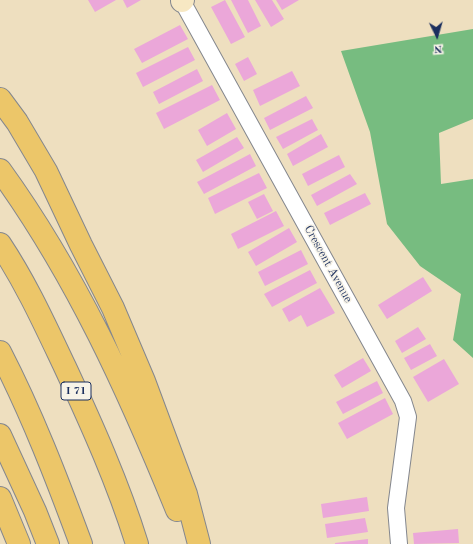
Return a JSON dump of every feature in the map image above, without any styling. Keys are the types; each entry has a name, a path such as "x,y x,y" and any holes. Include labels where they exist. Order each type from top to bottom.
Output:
{"highway":[{"path":"0,99 17,122 46,171 113,308 144,381 186,494 199,544"},
{"path":"0,170 33,217 78,293 108,350 152,450 190,544"},
{"name":"I 71","path":"0,244 13,263 42,318 83,406 112,473 137,544"},
{"path":"0,352 21,393 53,468 81,544"},
{"path":"0,435 35,511 48,544"},
{"path":"0,498 19,544"}],"street":[{"name":"Crescent Avenue","path":"182,0 403,401 408,417 396,508 399,544"}],"green space":[{"path":"473,29 473,119 439,133 441,184 473,179 473,358 453,340 461,294 420,266 387,224 370,132 341,51"}],"building":[{"path":"88,0 116,0 95,12"},
{"path":"123,0 141,0 127,8"},
{"path":"225,0 245,37 231,44 211,7"},
{"path":"231,0 248,0 261,26 248,33"},
{"path":"255,0 272,0 284,19 271,27"},
{"path":"276,0 299,0 282,10"},
{"path":"180,25 188,39 142,63 134,49"},
{"path":"188,47 195,60 143,87 136,73"},
{"path":"248,57 257,74 244,81 235,64"},
{"path":"197,69 203,81 159,104 153,92"},
{"path":"292,71 300,86 260,106 253,90"},
{"path":"212,85 220,100 164,129 156,113"},
{"path":"306,96 313,108 270,130 264,118"},
{"path":"227,113 236,129 207,146 198,130"},
{"path":"312,119 318,130 283,149 276,137"},
{"path":"321,134 328,147 293,166 287,154"},
{"path":"237,137 244,148 203,172 196,160"},
{"path":"250,154 256,166 204,194 197,182"},
{"path":"339,155 345,167 308,186 302,174"},
{"path":"259,173 267,188 215,214 208,198"},
{"path":"350,174 357,184 317,206 311,195"},
{"path":"365,193 371,204 330,225 324,213"},
{"path":"264,194 273,211 257,219 248,202"},
{"path":"276,211 284,226 238,249 231,234"},
{"path":"289,228 297,242 256,266 248,252"},
{"path":"301,250 308,264 265,286 258,272"},
{"path":"310,270 317,283 272,307 264,294"},
{"path":"423,277 432,291 387,319 378,305"},
{"path":"320,288 335,313 307,327 301,315 289,322 282,309"},
{"path":"418,327 426,339 402,353 395,341"},
{"path":"430,344 437,356 411,370 404,358"},
{"path":"363,358 371,371 342,388 334,375"},
{"path":"444,359 459,384 428,402 413,377"},
{"path":"377,381 383,393 343,414 336,402"},
{"path":"385,398 393,414 347,439 338,423"},
{"path":"367,497 369,511 323,518 321,504"},
{"path":"365,518 368,532 327,538 325,524"},
{"path":"458,529 459,543 414,544 413,533"},
{"path":"368,539 368,544 335,544 335,543"}]}
